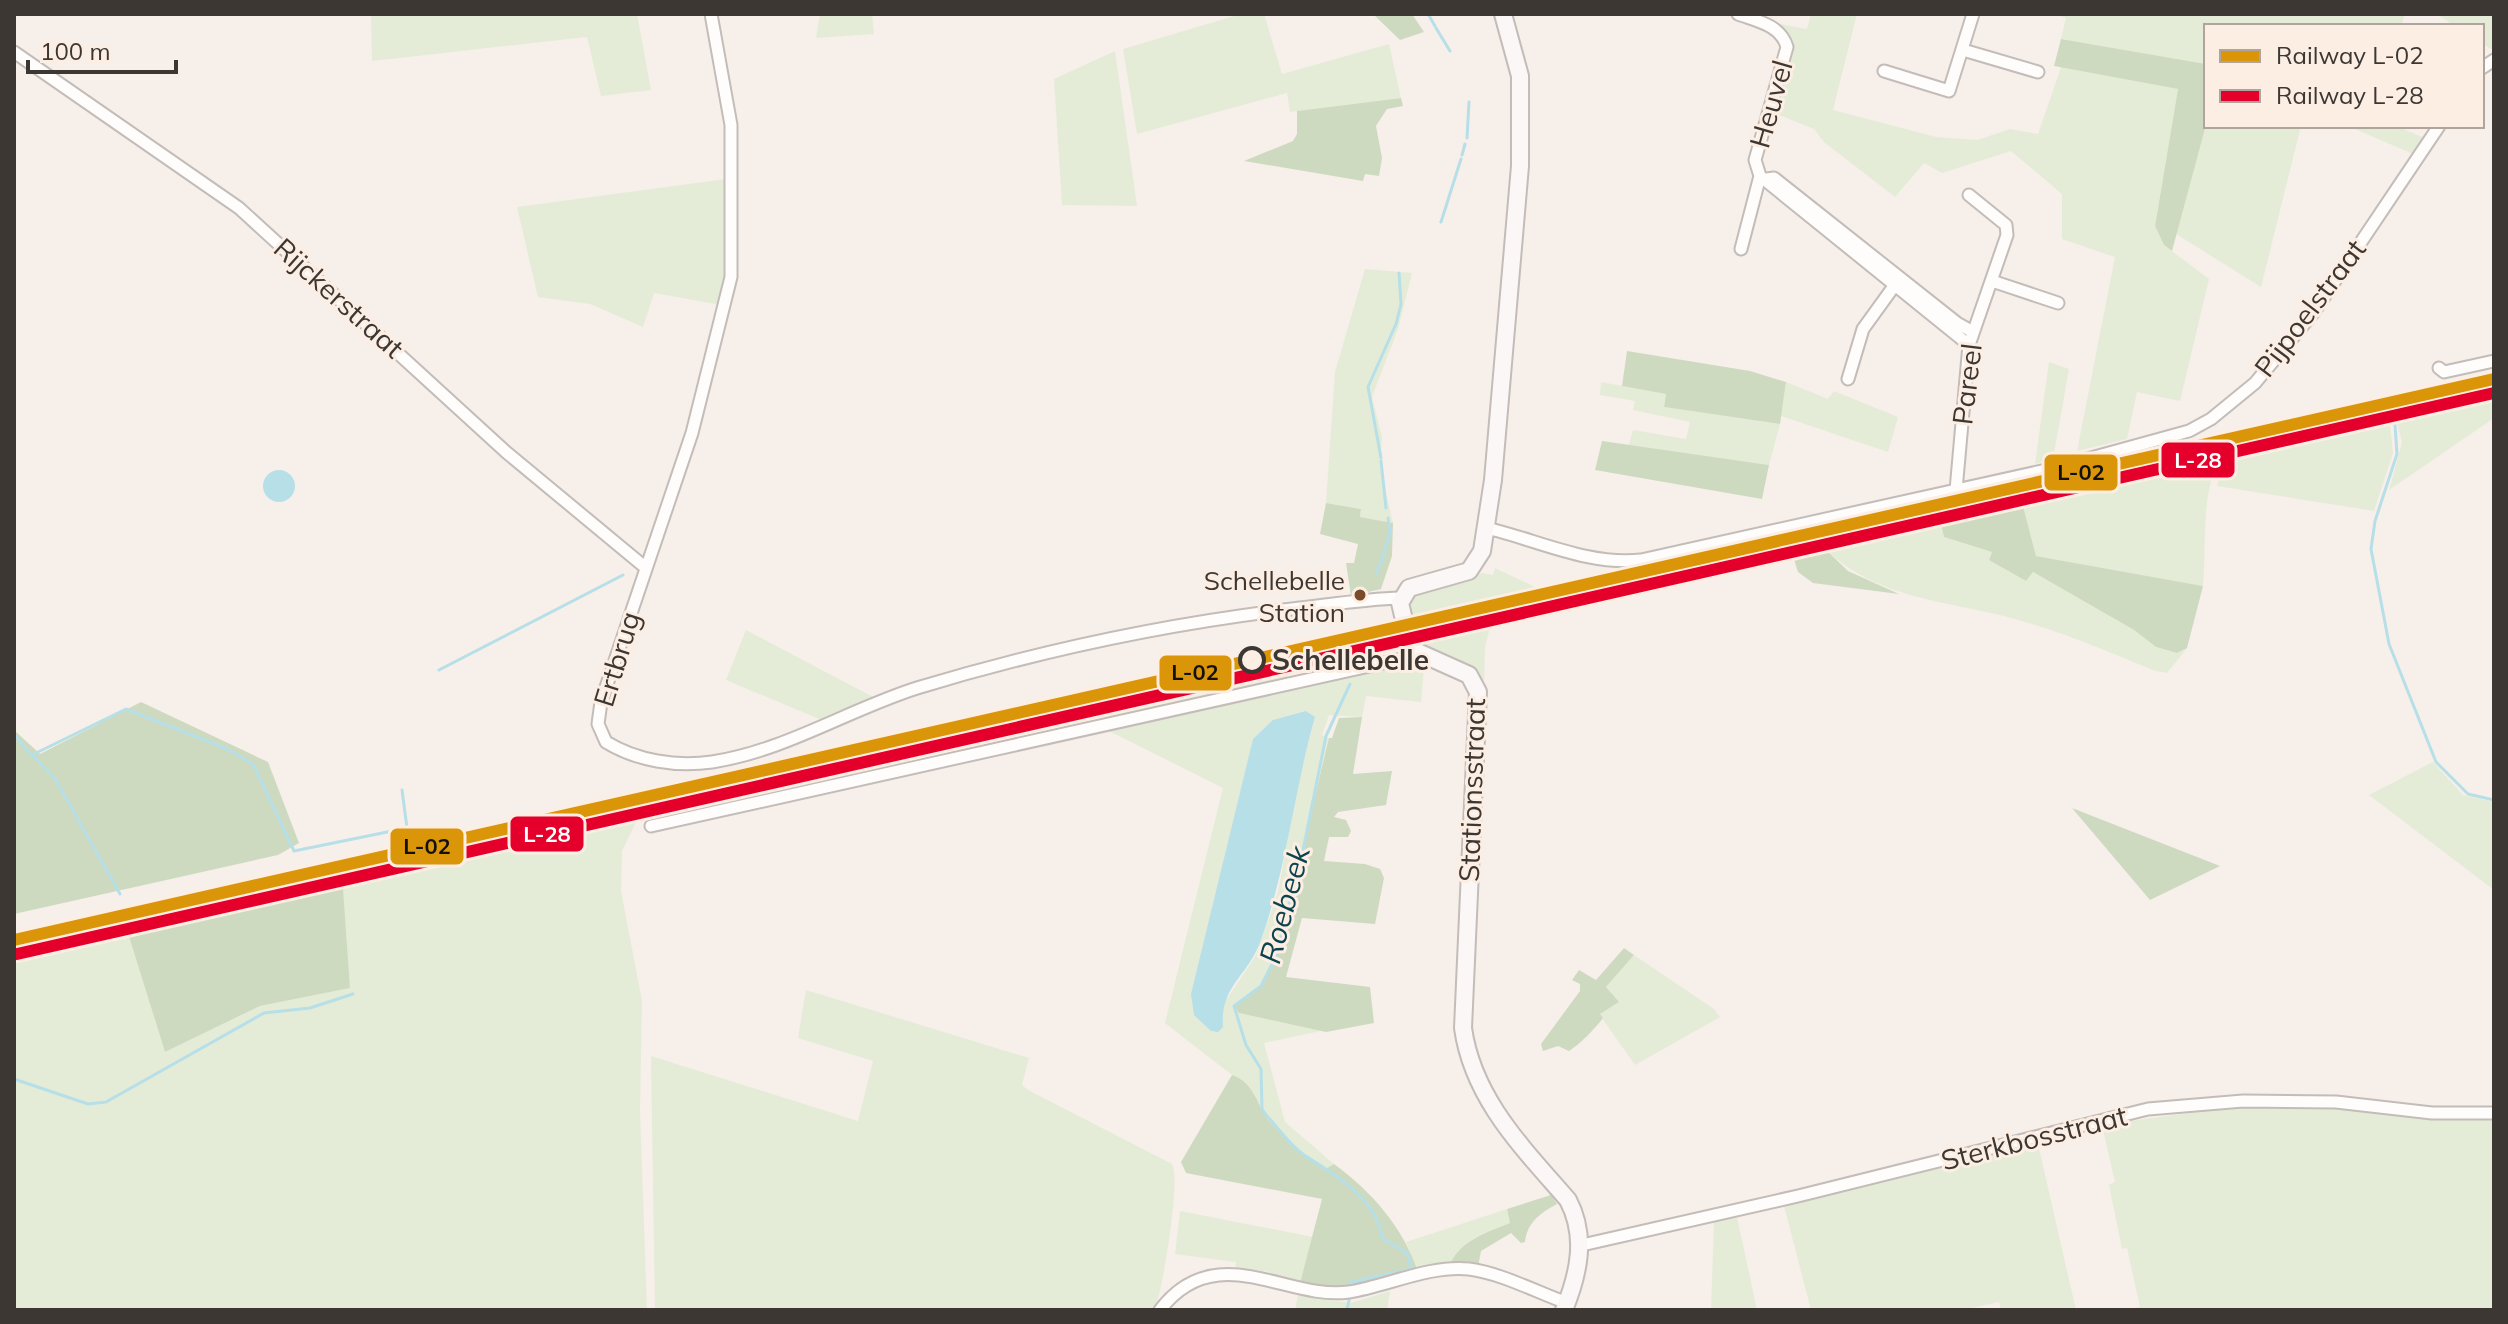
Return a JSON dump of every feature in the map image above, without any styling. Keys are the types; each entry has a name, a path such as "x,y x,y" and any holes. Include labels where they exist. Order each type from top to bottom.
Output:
{"street":[{"name":"Ertbrug","path":"711,14 730,107 731,277 697,416 598,714 600,731 606,742 640,757 688,764 736,757 793,738 899,694 994,667 1187,623 1400,598"},
{"path":"651,826 1419,655 1408,642 1400,598 1409,588 1469,571 1480,558 1486,528 1502,393 1522,127 1519,66 1503,14"},
{"name":"Heuvel","path":"1738,14 1776,28 1787,47 1755,160 1762,178 1834,231 1969,345"},
{"path":"1884,71 1949,91 1973,14"},
{"path":"1963,50 2038,72"},
{"name":"Rijckerstraat","path":"14,52 239,208 506,452 646,568"},
{"name":"Pijpoelstraat","path":"1486,528 1530,538 1541,545 1631,561 2051,469 2189,431 2239,398 2314,312 2438,128"},
{"name":"Heuvel","path":"1741,249 1762,178"},
{"name":"Pareel","path":"1956,490 1969,345 2007,235 2006,225 1969,195"},
{"path":"1992,281 2058,303"},
{"path":"1848,379 1863,329 1897,282"},
{"name":"Heuvel","path":"1897,282 1973,332"},
{"path":"2439,368 2444,372 2494,361"},
{"name":"Stationsstraat","path":"1419,655 1469,675 1478,692 1463,1028 1466,1049 1481,1091 1568,1200 1577,1217 1582,1245"},
{"name":"Sterkbosstraat","path":"1582,1245 1798,1196 2148,1109 2243,1101 2336,1102 2432,1113 2494,1113"},
{"path":"1160,1310 1194,1284 1235,1274 1278,1280 1322,1293 1348,1292 1467,1269 1565,1307 1582,1245"}],"green space":[{"path":"371,14 637,14 651,90 601,96 587,37 372,61"},
{"path":"820,14 872,14 874,34 816,38"},
{"path":"1241,14 1264,14 1282,74 1389,44 1401,98 1290,112 1287,93 1137,134 1123,49"},
{"path":"1373,14 1412,14 1424,32 1400,40"},
{"path":"1811,14 1857,14 1833,110 1936,137 1977,140 2010,129 2038,134 2061,67 2178,89 2155,226 2164,245 2209,279 2180,401 2137,392 2127,439 2077,451 2115,257 2062,239 2062,194 2011,151 1942,173 1924,163 1895,197 1824,142 1814,129 1774,113 1793,47 1792,38 1780,24 1807,29"},
{"path":"2054,14 2405,14 2402,24 2204,24 2204,64 2061,39 2066,18"},
{"path":"2437,14 2494,14 2494,51 2484,44 2484,24 2452,24"},
{"path":"2061,39 2204,64 2205,128 2172,251 2164,245 2155,226 2178,89 2054,66"},
{"path":"1115,51 1137,206 1062,205 1054,79"},
{"path":"1401,98 1403,106 1387,109 1376,126 1382,158 1379,176 1365,174 1363,181 1244,161 1293,141 1297,134 1297,111"},
{"path":"2205,128 2301,128 2261,287 2176,234"},
{"path":"2353,128 2402,128 2424,138 2413,154"},
{"path":"726,179 727,269 721,305 654,293 643,327 590,304 538,297 517,207"},
{"path":"1365,269 1412,273 1398,329 1372,397 1382,437 1380,467 1393,523 1360,517 1361,509 1326,503 1335,372"},
{"path":"1627,351 1750,371 1786,382 1780,424 1664,407 1666,394 1622,386"},
{"path":"2049,362 2069,369 2053,459 2035,464"},
{"path":"1601,382 1666,394 1664,407 1780,424 1769,465 1629,445 1633,430 1686,439 1690,422 1633,410 1635,401 1600,395"},
{"path":"1786,382 1828,399 1834,391 1898,417 1888,452 1781,416"},
{"path":"2494,400 2494,418 2389,490 2402,442 2397,423"},
{"path":"2390,424 2393,453 2374,511 2217,486 2220,470 2232,458"},
{"path":"1602,441 1769,465 1762,499 1595,470"},
{"path":"2223,455 2215,469 2207,501 2203,586 2036,556 2022,502"},
{"path":"2022,502 2036,556 2203,586 2187,648 2177,653 2156,647 2134,630 2033,572 2026,581 1989,560 1992,552 1944,537 1940,521"},
{"path":"1326,503 1361,509 1360,517 1393,523 1392,556 1381,589 1351,596 1346,563 1354,563 1358,544 1320,534"},
{"path":"1940,521 1944,537 1993,552 1989,559 2026,581 2033,572 2134,630 2156,647 2177,653 2187,648 2167,673 2156,671 2030,623 1889,588 1866,578 1824,548"},
{"path":"1824,548 1848,571 1899,594 1813,583 1798,572 1793,556"},
{"path":"1495,568 1541,590 1408,621 1407,608 1415,595 1471,581 1481,573 1493,575"},
{"path":"1491,624 1485,647 1484,681 1429,650 1418,639"},
{"path":"746,630 877,699 824,721 726,680"},
{"path":"1411,662 1424,667 1421,702 1366,696 1362,717 1329,715 1322,735 1329,738 1276,956 1261,986 1241,1000 1239,1013 1325,1030 1264,1043 1285,1122 1334,1164 1325,1169 1296,1148 1271,1123 1246,1083 1165,1023 1223,788 1107,730 1108,712 1285,674 1297,686","holes":["1306,711 1315,717 1296,792 1278,892 1256,955 1222,1006"]},
{"path":"141,702 268,762 299,843 278,855 14,914 14,730 40,754"},
{"path":"1362,717 1353,774 1392,771 1386,805 1338,812 1334,817 1346,820 1351,831 1348,837 1329,837 1324,861 1365,864 1380,869 1384,878 1375,924 1302,918 1286,977 1370,987 1374,1023 1326,1032 1239,1013 1234,1006 1261,986 1276,956 1329,738 1332,738 1339,718"},
{"path":"2433,762 2463,795 2494,802 2494,890 2369,795"},
{"path":"2072,808 2220,866 2150,900"},
{"path":"636,822 622,851 621,891 642,1001 640,1110 647,1310 14,1310 14,954 126,927 165,1052 260,1006 350,988 343,887"},
{"path":"343,887 350,988 260,1006 165,1052 126,927"},
{"path":"1624,948 1634,955 1606,987 1619,1002 1600,1014 1603,1018 1599,1023 1569,1051 1558,1046 1543,1051 1541,1044 1580,991 1580,984 1572,980 1579,970 1596,980"},
{"path":"1634,955 1714,1009 1720,1017 1635,1065 1599,1014 1618,1003 1606,987"},
{"path":"806,990 1029,1058 1022,1085 1028,1090 1172,1164 1174,1190 1170,1236 1154,1310 655,1310 651,1056 858,1121 873,1061 798,1038"},
{"path":"1232,1075 1246,1083 1266,1117 1290,1142 1325,1169 1334,1164 1361,1186 1395,1225 1418,1272 1343,1289 1300,1283 1322,1199 1186,1173 1181,1162"},
{"path":"2232,1107 2321,1107 2426,1118 2494,1118 2494,1310 2126,1310 2140,1307 2127,1248 2122,1249 2109,1185 2115,1182 2102,1125"},
{"path":"2038,1144 2076,1310 2001,1310 1999,1302 1963,1310 1811,1310 1784,1206"},
{"path":"1551,1195 1557,1204 1535,1219 1528,1229 1525,1242 1521,1243 1511,1233 1481,1251 1478,1267 1449,1267 1466,1244 1510,1223 1507,1209"},
{"path":"1507,1209 1511,1223 1466,1244 1449,1267 1418,1272 1406,1242"},
{"path":"1180,1211 1313,1237 1300,1283 1265,1271 1235,1270 1236,1262 1175,1254"},
{"path":"1737,1217 1757,1310 1711,1310 1714,1222"},
{"path":"1390,1291 1387,1310 1295,1310 1298,1295 1351,1303"}],"water":[{"path":"279,470 290,475 295,486 290,497 279,502 268,497 263,486 268,475"},
{"path":"1306,711 1315,717 1270,912 1256,953 1230,991 1223,1013 1223,1027 1218,1032 1211,1031 1194,1015 1191,994 1253,739 1273,720"}],"waterway":[{"name":"Roebeek","path":"1428,14 1435,26"},
{"name":"Roebeek","path":"1436,28 1450,51"},
{"name":"Roebeek","path":"1467,138 1469,102"},
{"name":"Roebeek","path":"1462,155 1465,144"},
{"name":"Roebeek","path":"1441,222 1461,159"},
{"name":"Roebeek","path":"1381,458 1368,387 1396,324 1401,304 1399,273"},
{"path":"2395,425 2397,454 2375,521 2371,549 2389,644 2436,762 2468,794 2494,800"},
{"name":"Roebeek","path":"1381,461 1386,508"},
{"name":"Roebeek","path":"1377,573 1390,534 1388,518"},
{"path":"439,670 623,575"},
{"name":"Roebeek","path":"1348,1287 1351,1282 1412,1269 1407,1253 1382,1238 1373,1212 1354,1190 1296,1149 1262,1109 1261,1069 1246,1045 1234,1006 1261,986 1276,956 1301,860 1326,736 1350,684"},
{"path":"14,735 32,755 126,709 227,749 253,764 294,851 407,828 402,790"},
{"path":"33,756 54,777 120,894"},
{"path":"14,1079 88,1104 106,1102 264,1013 310,1008 353,994"},
{"name":"Roebeek","path":"1347,1310 1350,1295"}],"railway":[{"path":"229,897 355,876 916,749 1251,679 1390,635"}],"rail line":[{"name":"L-02","path":"14,940 2494,379"},
{"name":"L-28","path":"17,954 2494,393"}],"place":[{"name":"Schellebelle Station","path":"1360,595"},
{"name":"Schellebelle","path":"1252,660"}]}
